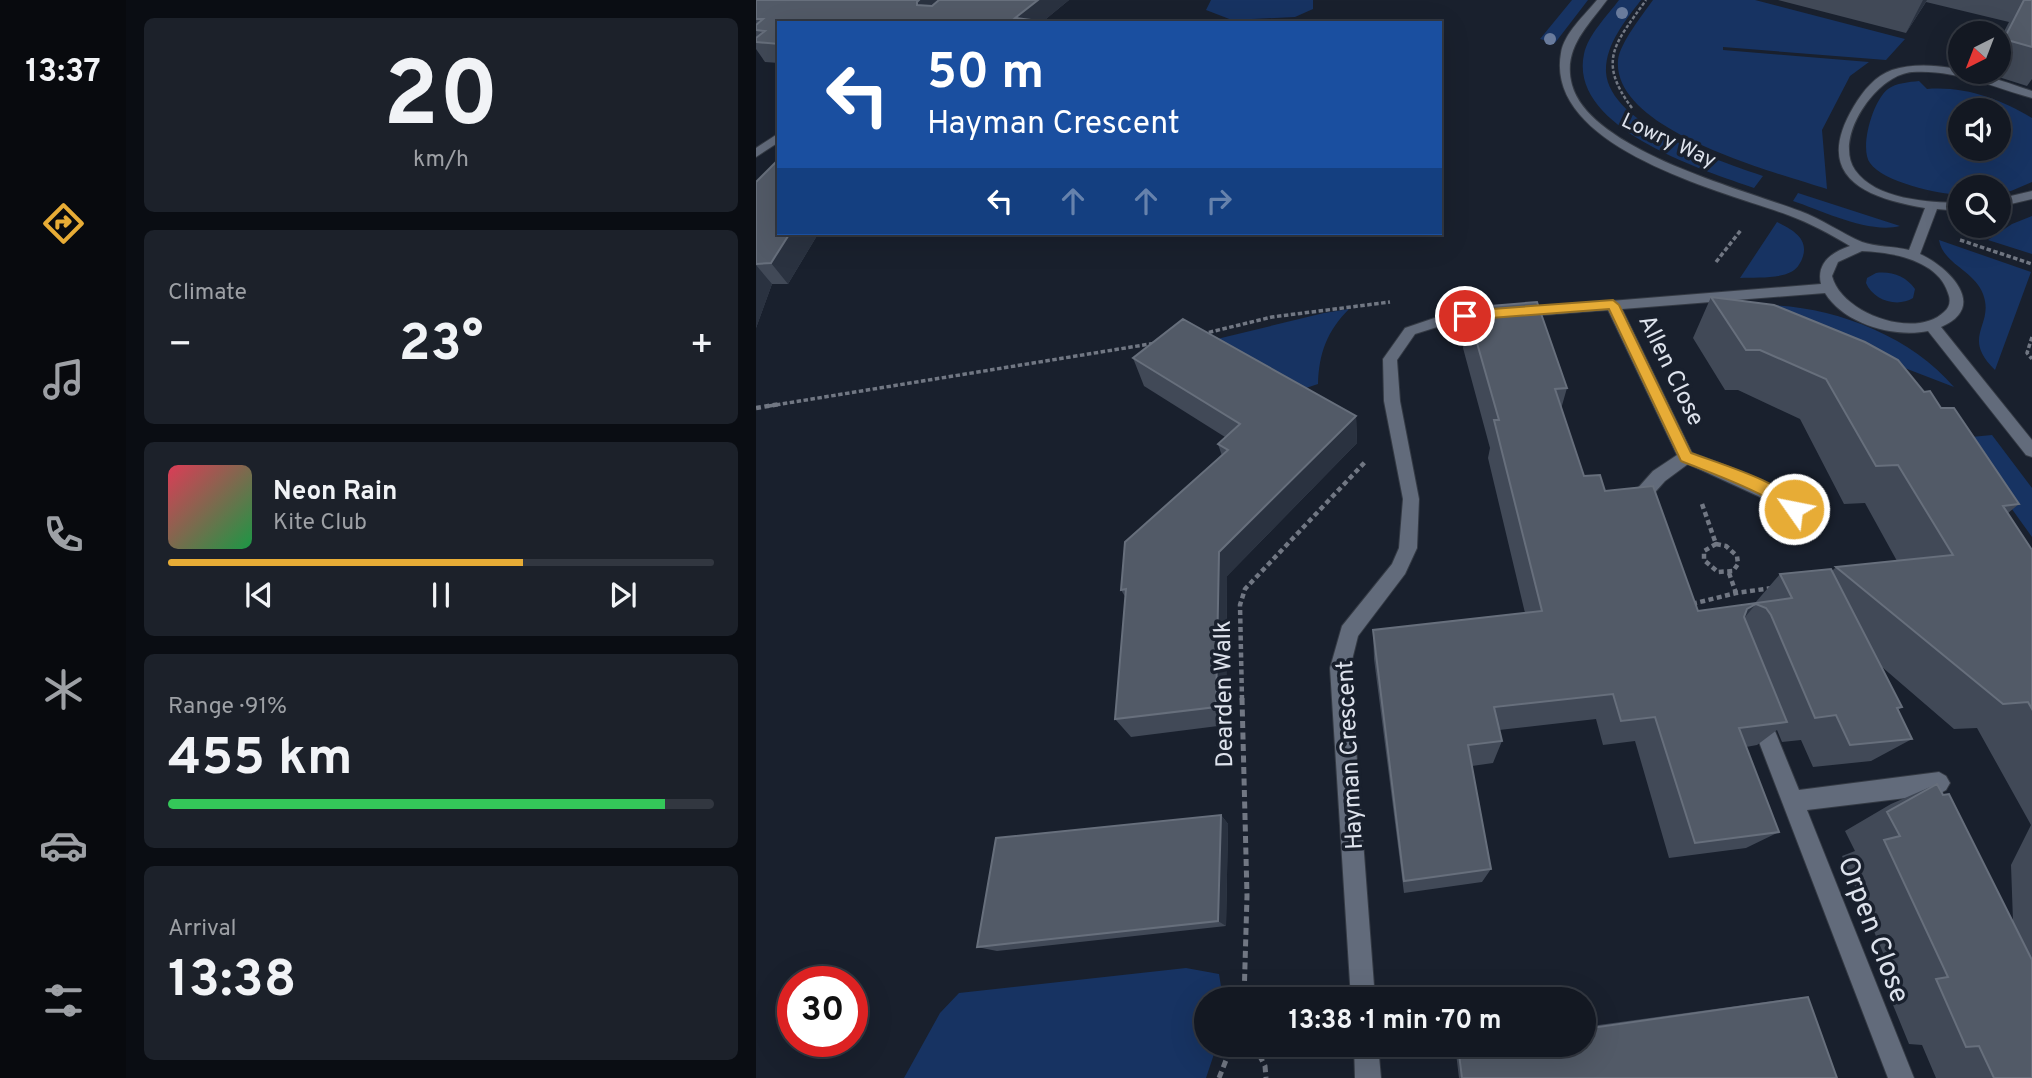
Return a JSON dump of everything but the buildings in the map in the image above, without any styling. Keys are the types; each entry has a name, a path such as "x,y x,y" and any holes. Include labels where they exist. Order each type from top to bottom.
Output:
{"street":[{"name":"Lowry Way","path":"1602,0 1572,40 1565,64 1566,82 1574,100 1591,121 1605,134 1628,148 1671,168 1832,229 1861,247"},
{"path":"1948,207 1932,207 1874,190 1853,175 1844,157 1847,133 1862,100 1881,78 1899,71 1939,70 2032,95"},
{"path":"756,136 777,130"},
{"path":"756,154 777,137"},
{"path":"2011,200 2032,195"},
{"path":"1913,256 1932,207"},
{"name":"Lowry Way","path":"1828,288 1824,276 1826,265 1833,256 1861,247 1896,250 1913,256 1944,276 1954,288 1957,300 1954,311 1946,320 1932,326"},
{"path":"1828,288 1853,312 1872,321 1893,326 1932,326 2032,451"},
{"name":"Hayman Crescent","path":"1362,987 1340,668 1349,632 1399,569 1408,548 1410,499 1392,401 1390,359 1410,331 1452,317 1828,288"},
{"name":"Allen Close","path":"1613,305 1686,457 1747,481 1780,498 1808,520"},
{"name":"Allen Close","path":"1635,503 1659,476 1686,457"},
{"name":"Orpen Close","path":"1752,698 1901,1078"},
{"path":"1793,801 1939,783"},
{"path":"1367,1057 1368,1078"}],"path":[{"path":"1636,113 1614,85 1610,60 1615,45 1646,0"},
{"path":"1212,341 1200,335 1272,317 1325,308 1394,302"},
{"path":"2032,337 2027,353 2032,359"},
{"path":"756,408 1161,342"},
{"name":"Dearden Walk","path":"1244,987 1247,897 1240,605 1242,597 1245,589 1383,443 1403,454"},
{"path":"1716,544 1731,549 1737,556 1738,564 1729,573 1718,572 1707,565 1703,555 1707,547 1716,544"},
{"path":"1729,573 1736,593"},
{"path":"1689,605 1736,593 1784,588"},
{"path":"1713,599 1717,611"},
{"path":"1219,1078 1227,1057"},
{"path":"1260,1057 1265,1066 1266,1078"}],"shaded area":[{"path":"1211,0 1313,0 1313,9 1295,17 1232,20 1206,10"},
{"path":"1572,0 1588,0 1555,43 1540,39"},
{"path":"1619,0 1641,0 1617,34 1609,52 1606,72 1612,91 1626,109 1670,139 1763,176 1754,188 1704,170 1644,142 1617,124 1597,104 1585,80 1584,54 1594,33"},
{"path":"1653,0 1755,0 1905,39 1886,60 1723,47 1723,50 1869,62 1850,76 1822,130 1827,189 1701,145 1668,128 1641,108 1623,85 1618,60 1627,37"},
{"path":"1919,81 1927,89 1955,90 1990,98 1948,98 1948,161 2011,161 2011,107 2032,118 2032,182 2011,191 2011,175 1948,175 1948,193 1912,186 1877,170 1867,156 1869,125 1882,95 1899,84"},
{"path":"1798,193 1900,226 1874,227 1846,220 1793,201"},
{"path":"2032,216 2032,254 1988,240 2011,238 2012,224"},
{"path":"1777,222 1794,232 1802,241 1804,252 1799,265 1793,271 1780,276 1740,278"},
{"path":"1939,240 2031,272 1995,370 1980,348 1980,331 1986,305 1983,294 1973,279 1946,255"},
{"path":"1876,273 1893,274 1903,278 1915,289 1913,298 1893,302 1874,294 1866,283 1867,278"},
{"path":"1770,305 1820,311 1870,328 1916,353 1954,387 1746,307"},
{"path":"1349,309 1326,343 1320,362 1318,384 1303,389 1217,339 1324,313"},
{"path":"1992,435 2032,488 2032,537 1961,438"},
{"path":"1186,968 1219,974 1221,987 1194,987 1194,1057 1213,1057 1206,1078 904,1078 940,1013 959,993"}],"route":[{"path":"1465,316 1613,305 1686,457 1747,481 1780,498 1794,509"}]}
